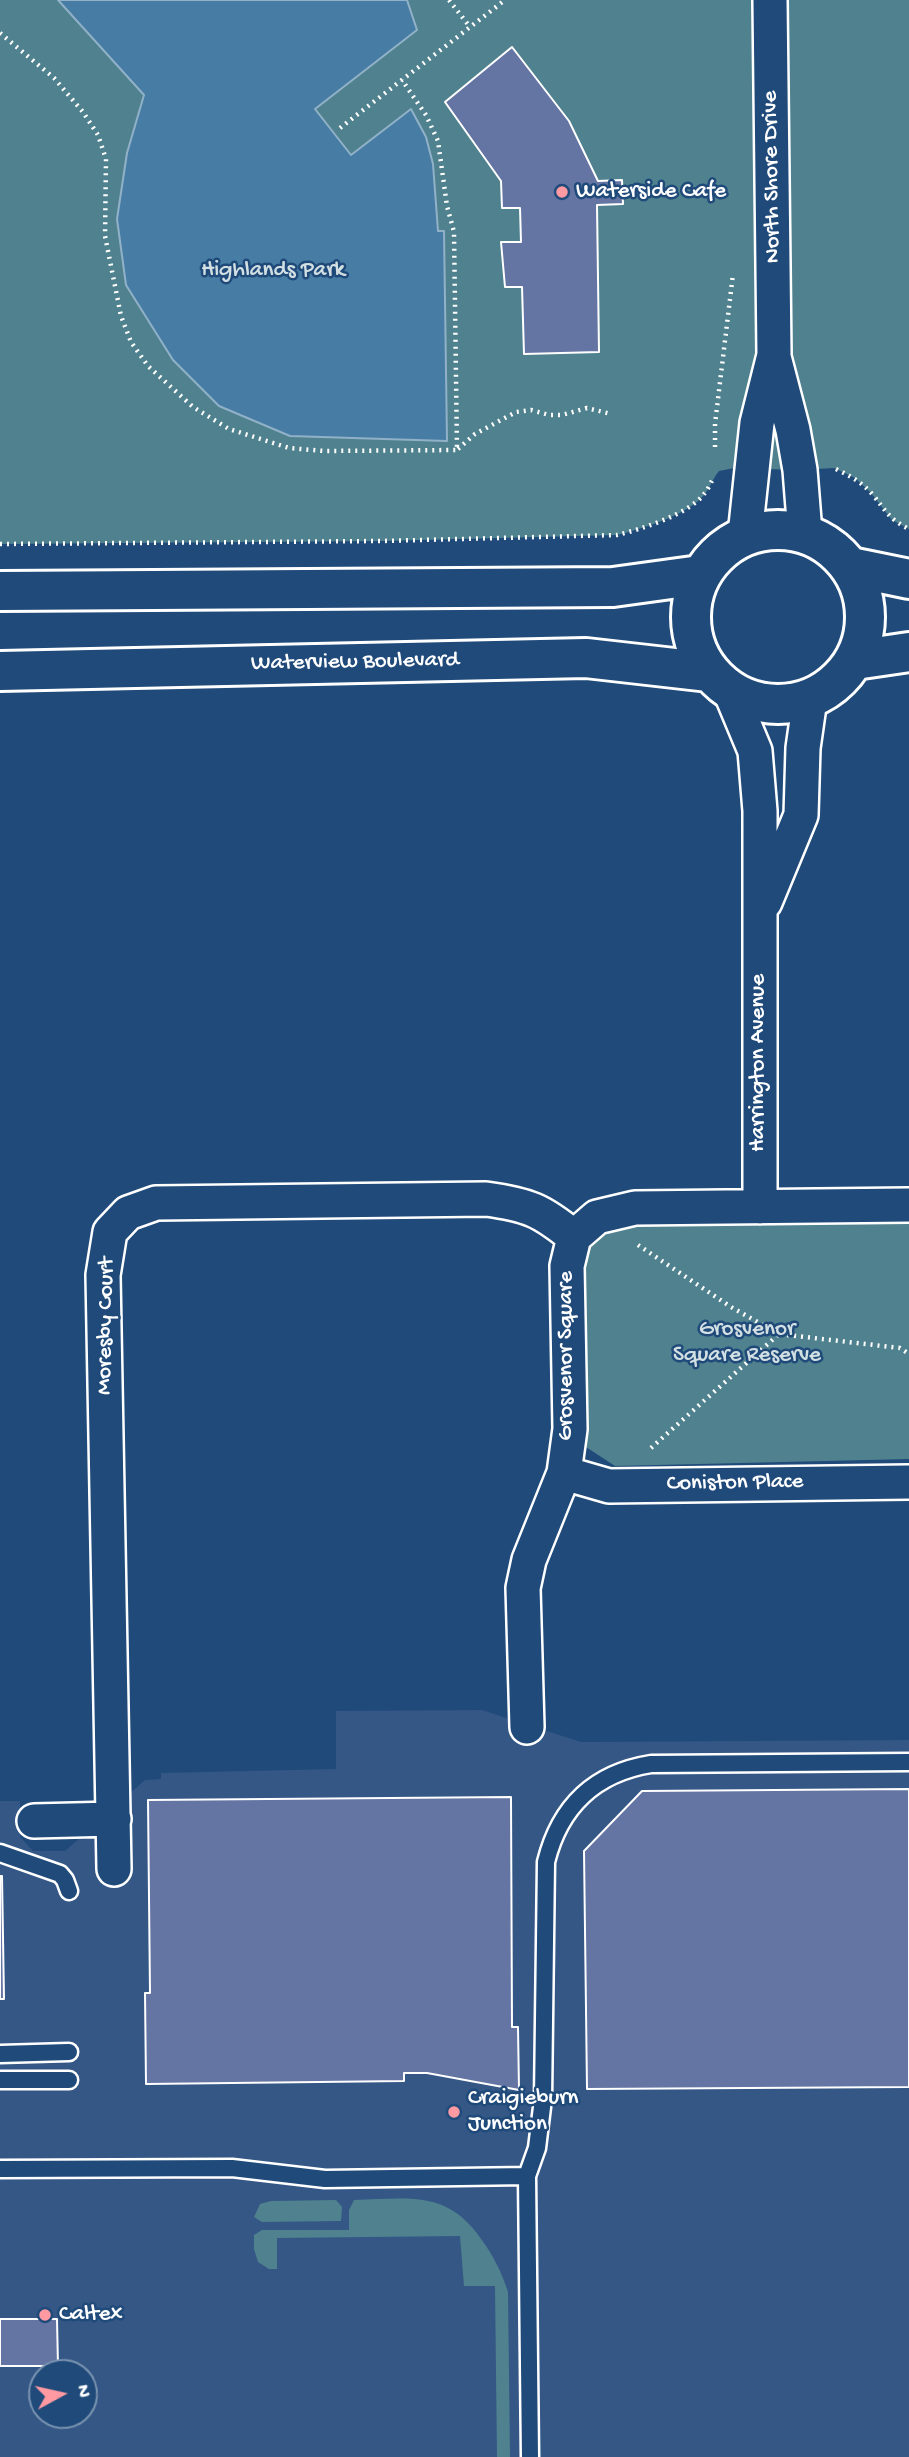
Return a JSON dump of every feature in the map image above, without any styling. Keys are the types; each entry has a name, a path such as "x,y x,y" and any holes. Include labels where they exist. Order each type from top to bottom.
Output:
{"street":[{"name":"North Shore Drive","path":"770,0 774,355 800,470 805,533"},
{"name":"North Shore Drive","path":"745,535 757,423 774,355"},
{"path":"775,528 805,533 831,546 851,567 861,589 866,613 863,637 855,660 843,676 827,690 810,699 782,705 755,702 719,681 696,650 690,625 692,599 700,575 719,551 745,535 775,528"},
{"path":"851,567 909,579"},
{"path":"0,591 612,587 700,575"},
{"path":"855,660 909,652"},
{"name":"Waterview Boulevard","path":"0,671 586,658 719,681"},
{"name":"Harrington Avenue","path":"719,681 755,751 760,811 760,1208"},
{"name":"Harrington Avenue","path":"758,918 801,815 803,748 810,699"},
{"name":"Moresby Court","path":"114,1868 103,1275 110,1232 128,1213 156,1203 486,1199 521,1204 549,1217 585,1227"},
{"path":"585,1227 635,1208 909,1205"},
{"name":"Grosvenor Square","path":"527,1727 523,1588 529,1560 564,1473 570,1429 567,1266 585,1227"},
{"name":"Coniston Place","path":"564,1473 609,1486 909,1482"},
{"path":"34,1821 114,1819"}],"lane":[{"path":"530,2457 527,2176 537,2148 543,2099 546,1862 552,1840 564,1815 583,1795 607,1778 628,1768 651,1764 909,1762"},
{"path":"0,1853 60,1874 69,1891"},
{"path":"0,2054 69,2052"},
{"path":"0,2080 69,2080"},
{"path":"0,2169 232,2168 324,2179 527,2176"}],"path":[{"path":"449,0 470,27"},
{"path":"340,128 505,0"},
{"path":"0,33 54,78 83,112 98,135 106,159 105,236 121,316 131,342 148,366 192,407 229,429 289,448 324,451 457,450 475,434 516,412 531,410 562,415 587,408 611,414"},
{"path":"402,80 426,115 438,141 447,206 454,232 457,450"},
{"path":"719,471 714,460 715,424 734,273"},
{"path":"0,544 394,541 617,536 690,508 704,495 719,471 734,468 752,470"},
{"path":"800,470 834,468 855,478 892,520 909,529"},
{"path":"585,1227 779,1334 900,1348 909,1354"},
{"path":"609,1486 779,1334"},
{"path":"900,1348 909,1344"}],"shaded area":[{"path":"58,0 407,0 417,30 315,109 351,155 411,109 426,137 433,164 438,231 444,231 447,441 290,436 219,406 173,360 126,285 117,219 127,153 144,95"},
{"name":"Craigieburn Junction","path":"482,1710 581,1742 909,1740 909,2457 0,2457 0,1801 20,1801 20,1837 33,1851 65,1851 145,1780 161,1779 161,1773 336,1769 336,1711"}],"green space":[{"name":"Highlands Park","path":"0,0 909,0 909,529 892,520 855,478 834,468 734,468 719,471 704,495 687,509 651,525 617,535 381,541 0,544"},
{"name":"Grosvenor Square Reserve","path":"909,1221 909,1459 615,1466 586,1447 584,1247 620,1226"},
{"path":"409,2199 440,2204 468,2223 489,2251 508,2292 510,2457 497,2457 495,2286 464,2286 460,2236 277,2238 277,2269 269,2269 258,2262 254,2235 262,2230 349,2230 349,2210 354,2200"},
{"path":"336,2200 342,2207 341,2221 262,2222 254,2217 260,2204 271,2201"}],"building":[{"name":"Waterside Cafe","path":"512,47 569,121 598,181 622,180 623,204 597,205 599,352 524,354 522,287 505,287 501,242 521,242 520,208 502,208 501,181 445,102"},
{"path":"909,1789 909,2087 587,2089 584,1851 642,1791"},
{"path":"511,1797 512,2027 518,2027 519,2090 427,2073 404,2073 404,2081 146,2084 145,1993 150,1993 148,1800"},
{"path":"2,1876 4,1999 0,1999"},
{"path":"0,2319 57,2319 58,2359 28,2359 28,2366 0,2366"}],"place":[{"name":"Waterside Cafe","path":"562,192"},
{"name":"Craigieburn Junction","path":"454,2112"},
{"name":"Caltex","path":"45,2315"}]}
